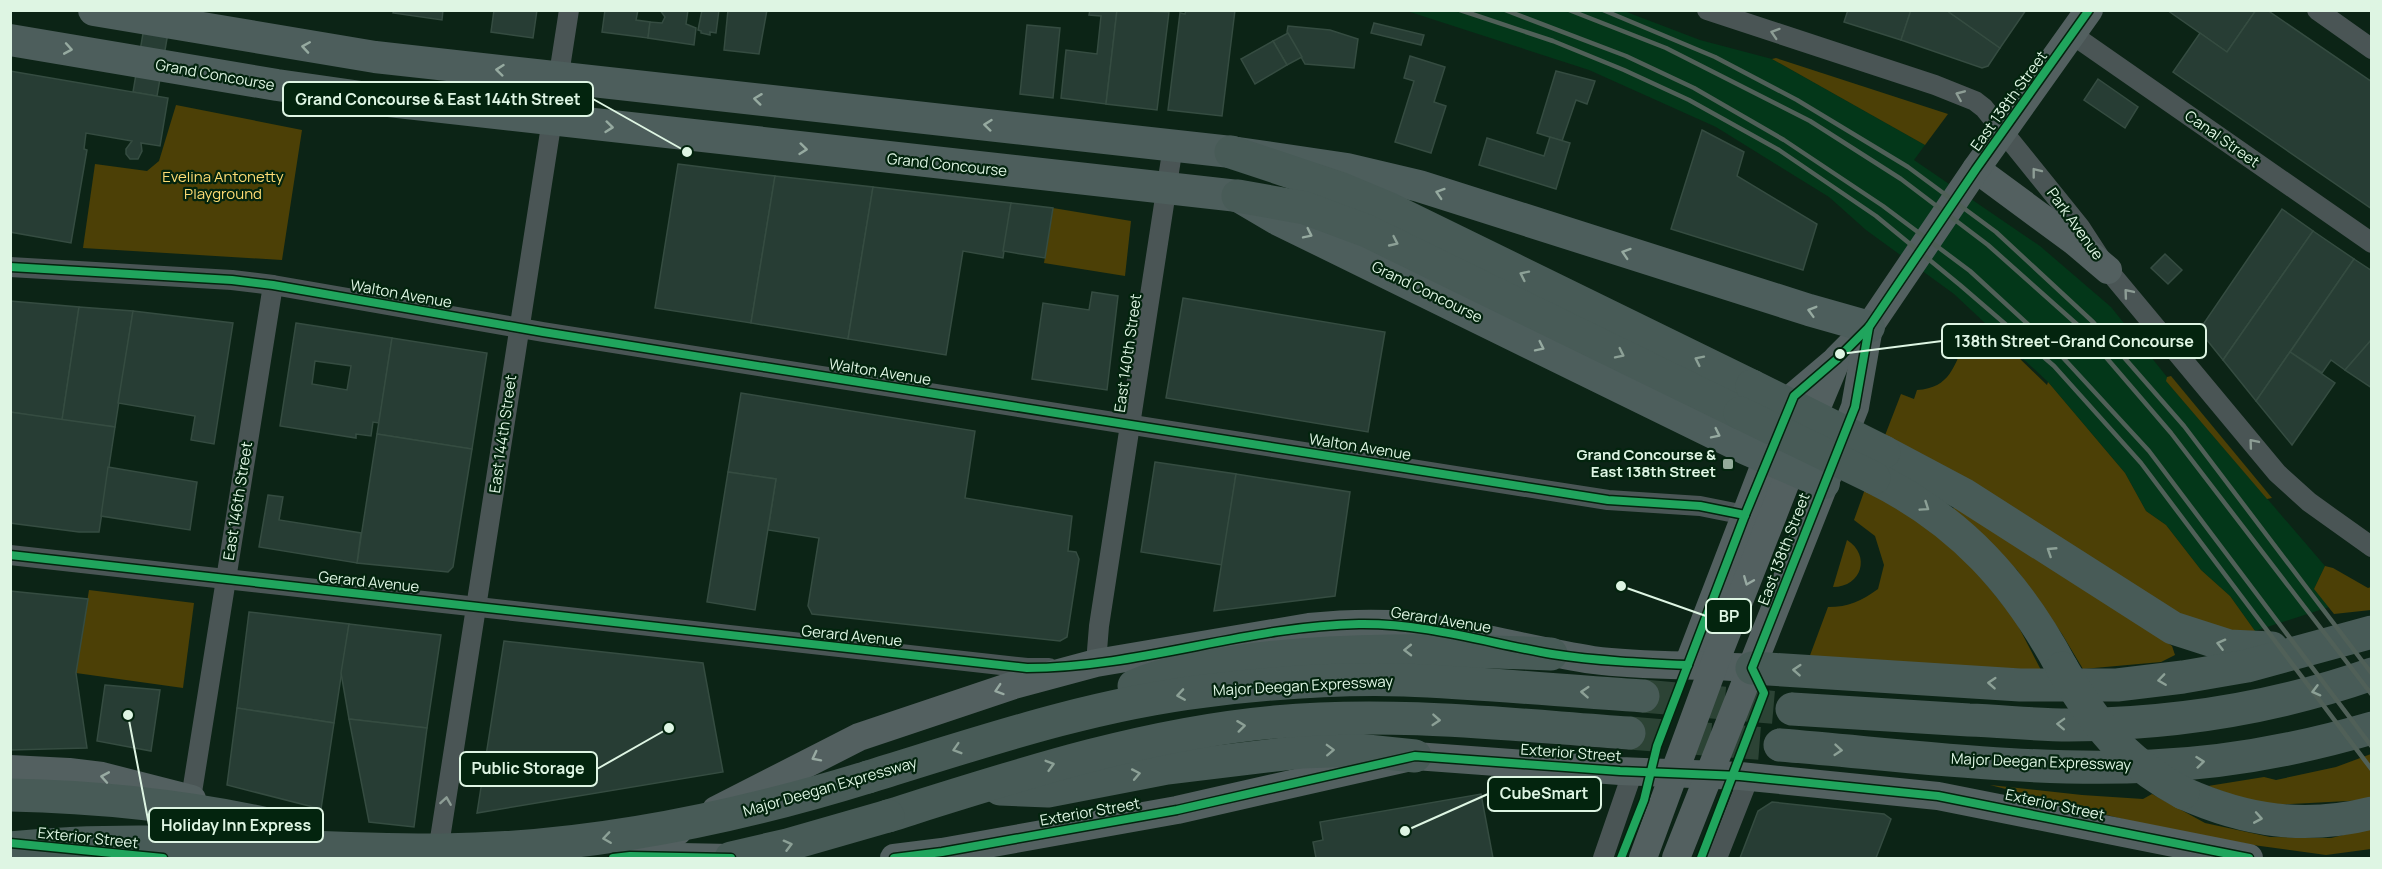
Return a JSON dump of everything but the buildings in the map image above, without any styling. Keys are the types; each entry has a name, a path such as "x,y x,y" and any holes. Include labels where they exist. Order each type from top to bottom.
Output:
{"highway":[{"path":"1231,152 1342,189 1390,209 1746,400"},
{"path":"1238,196 1305,208 1367,231 1746,400 1879,465 1962,494 2146,612 2186,633 2229,646 2259,648 2357,636"},
{"path":"1879,465 1984,556 2030,613 2085,707 2116,744 2149,773 2183,793 2230,812 2274,821 2334,820 2372,813"},
{"path":"1752,668 2020,684 2116,685 2247,666 2357,636"},
{"path":"1053,721 1160,675 1263,658 1306,653 1382,651 1551,654"},
{"path":"1792,709 2068,725 2142,722 2218,712 2257,704 2343,684 2372,674"},
{"name":"Major Deegan Expressway","path":"10,848 131,842 211,842 443,850 520,847 637,834 750,811 1053,721 1126,704 1204,691 1324,682 1403,680 1643,696"},
{"path":"731,858 787,845 888,816 1090,754 1164,739 1274,722 1366,717 1407,718 1629,733"},
{"name":"Major Deegan Expressway","path":"1780,745 2034,765 2153,766 2270,753 2372,728"},
{"path":"974,789 1048,791 1167,768 1301,752 1357,750 1415,756"},
{"path":"10,795 90,798 245,817 368,849"}],"main road":[{"path":"94,10 340,52 1231,152 1347,169 1419,186 1869,327"},
{"name":"East 138th Street","path":"1643,858 1675,772 1701,665 1779,464 1837,360 1869,327 1976,169 2089,10"},
{"name":"Grand Concourse","path":"10,40 278,85 551,121 1238,196 1277,219 1779,464 1824,483"},
{"path":"1976,169 2108,270"},
{"name":"East 138th Street","path":"1676,858 1855,406 1869,327"},
{"name":"Gerard Avenue","path":"1096,663 1259,634 1335,624 1392,624 1430,629 1551,654 1597,660 1752,668"},
{"path":"621,857 859,737 1014,685 1096,663"},
{"name":"Exterior Street","path":"894,858 942,852 1177,810 1415,756 1709,774 1878,789 1967,800 2250,858"},
{"path":"10,769 102,776 427,858"},
{"path":"702,818 695,826 695,834 702,852 712,858"},
{"name":"Exterior Street","path":"10,843 163,858"},
{"path":"621,857 731,858"}],"street":[{"name":"East 144th Street","path":"437,858 569,10"},
{"name":"Park Avenue","path":"1707,10 1958,93 1984,108 2005,131 2080,227 2108,270 2291,487 2372,548"},
{"path":"2317,10 2372,49"},
{"name":"Canal Street","path":"2073,35 2372,243"},
{"name":"East 140th Street","path":"1096,663 1099,626 1173,146"},
{"name":"Walton Avenue","path":"10,267 232,280 273,285 518,328 1608,500 1700,506 1757,521"},
{"name":"East 146th Street","path":"182,858 273,285"},
{"name":"Gerard Avenue","path":"10,555 1027,669 1096,663"},
{"path":"1603,858 1633,771"},
{"path":"1717,858 1749,777"}],"shaded area":[{"path":"1407,11 1624,11 1700,40 1772,59 1925,145 1914,160 2040,246 2111,307 2167,377 2167,382 2325,566 2314,589 2329,607 2255,631 2230,596 2201,570 2166,525 2146,511 2125,473 2048,382 1954,294 1866,230 1829,197 1716,127 1589,70"}],"green space":[{"path":"1776,58 1948,114 1925,145 1772,59"},
{"name":"Evelina Antonetty Playground","path":"176,105 302,130 282,260 83,248 95,164 147,171 159,161"},
{"path":"1053,208 1131,221 1125,276 1044,263"},
{"path":"1984,324 2047,385 2048,382 2125,473 2146,511 2166,525 2201,570 2230,596 2255,631 2225,631 2177,618 1884,438 1901,394 1914,399 1917,390 1937,385 1944,380 1950,374 1967,339 1973,341"},
{"path":"2171,376 2272,498 2267,499 2166,381 2167,377"},
{"path":"1865,489 1951,540 2015,620 2041,670 1809,658 1828,607 1855,602 1878,589 1884,565 1875,536 1854,520"},
{"path":"1954,505 2156,635 2172,646 2175,655 2161,662 2083,669 2062,634 2017,570 1953,511"},
{"path":"1847,540 1859,554 1860,569 1851,582 1833,587"},
{"path":"2325,566 2333,568 2368,588 2371,587 2371,610 2334,614 2314,589"},
{"path":"89,590 194,603 183,688 76,673"},
{"path":"2371,754 2371,798 2367,800 2274,805 2238,797 2208,786 2264,777 2276,780 2336,767"},
{"path":"1990,785 2143,799 2152,794 2205,823 2270,837 2331,838 2371,828 2371,849 2326,855 2253,845 2142,824"}],"tunnel":[{"path":"1643,696 1792,709"},
{"path":"1629,733 1780,745"}],"railway":[{"path":"1460,10 1553,41 1689,100 1779,150 1876,216 1960,285 2054,366 2141,463 2372,770"},
{"path":"1505,10 1626,56 1694,88 1784,140 1883,206 1970,271 2055,349 2149,451 2372,747"},
{"path":"1569,10 1666,48 1810,121 1901,179 1988,245 2080,327 2171,433 2372,695"},
{"path":"1603,10 1715,57 1797,100 1908,167 1996,232 2093,322 2184,426 2372,674"}],"cycle path":[{"path":"1621,858 1644,800 1657,746 1745,515 1794,396 1837,359 1869,327 1976,169 2089,10"},
{"path":"10,267 232,280 273,285 543,332 1608,500 1700,506 1745,515"},
{"path":"1701,858 1764,693 1752,668 1855,407 1869,327"},
{"path":"10,555 1027,668 1110,661 1276,632 1317,626 1359,624 1432,630 1569,656 1688,665"},
{"path":"894,858 942,852 1177,810 1415,756 1620,771 1740,776 1938,796 2249,858"},
{"path":"10,843 163,858"},
{"path":"613,858 630,856 731,858"}],"place":[{"name":"Grand Concourse & East 144th Street","path":"687,152"},
{"name":"138th Street–Grand Concourse","path":"1840,354"},
{"name":"Grand Concourse & East 138th Street","path":"1728,464"},
{"name":"BP","path":"1621,586"},
{"name":"Holiday Inn Express","path":"128,715"},
{"name":"Public Storage","path":"669,728"},
{"name":"CubeSmart","path":"1405,831"}]}
